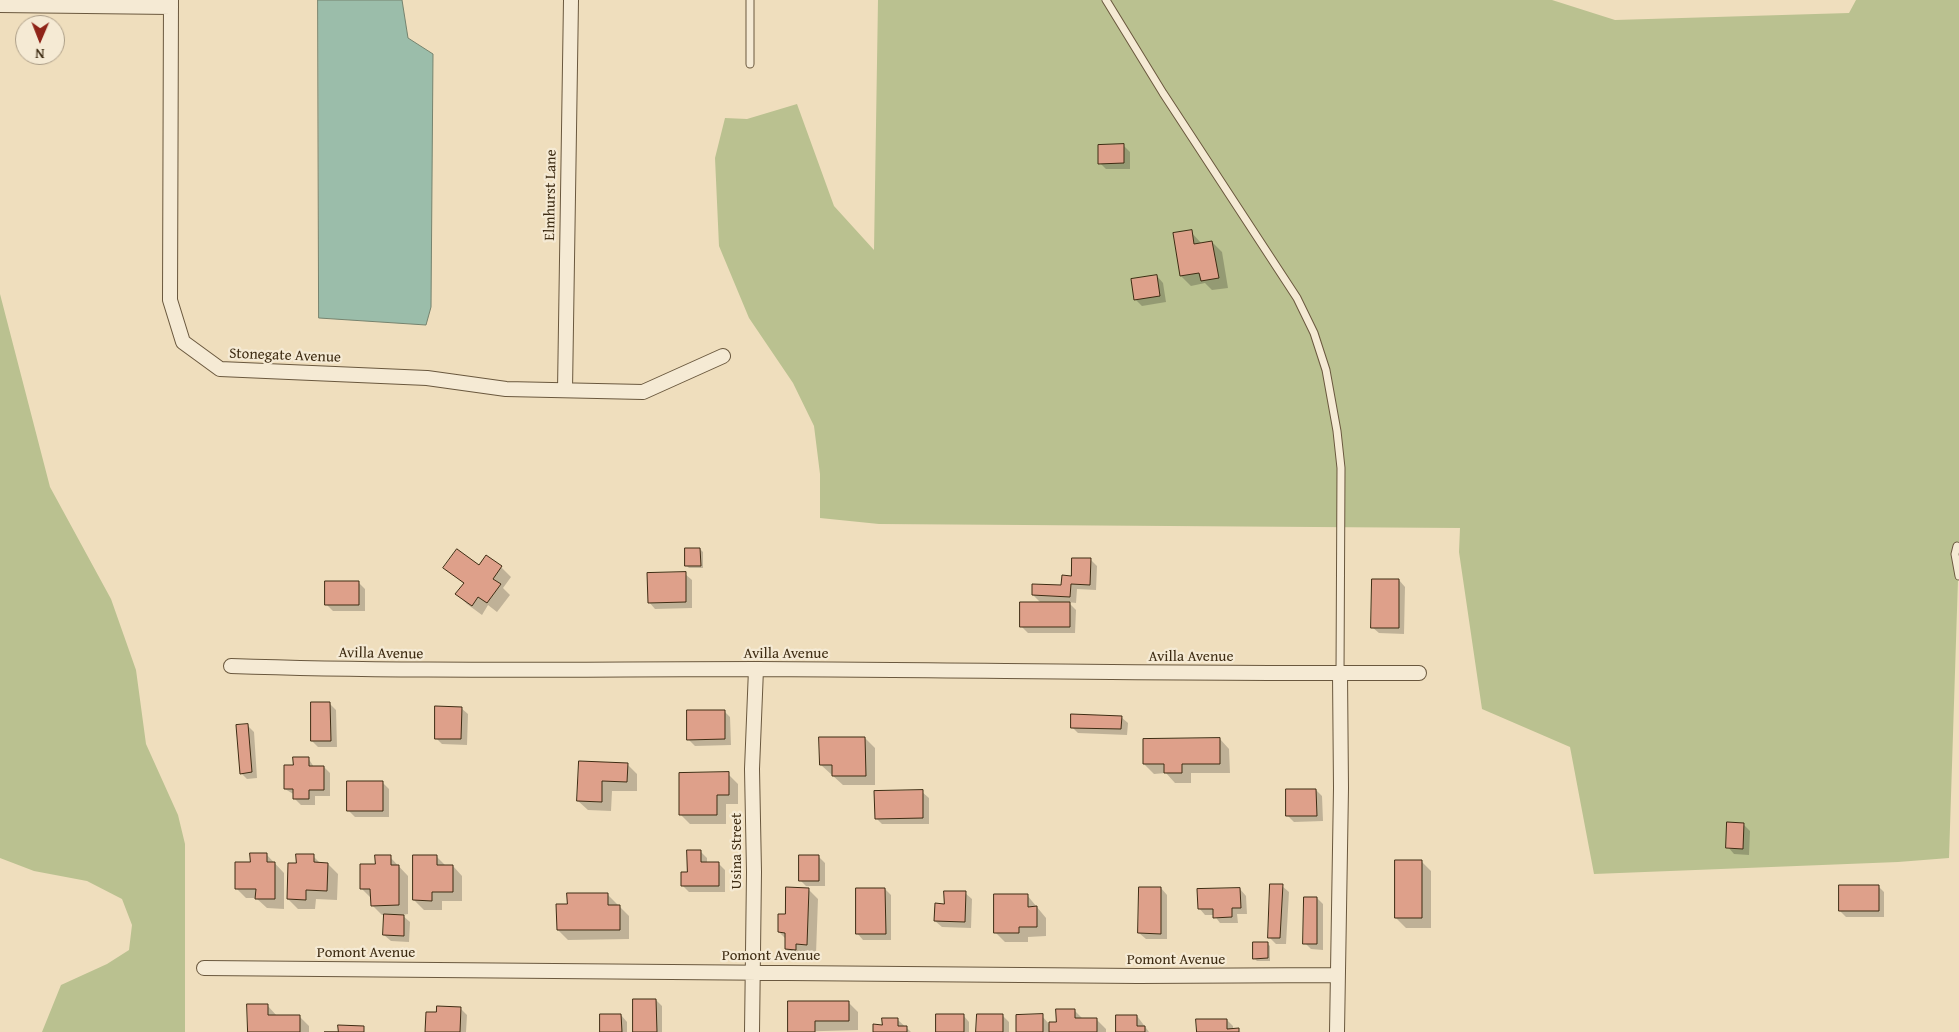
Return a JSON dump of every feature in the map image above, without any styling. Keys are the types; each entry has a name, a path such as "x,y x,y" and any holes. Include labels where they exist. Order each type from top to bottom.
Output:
{"street":[{"name":"Elmhurst Lane","path":"565,390 571,0"},
{"name":"Stonegate Avenue","path":"171,4 170,300 183,342 220,369 428,378 506,389 643,392 724,356"},
{"path":"0,5 171,4"},
{"name":"Avilla Avenue","path":"232,666 363,671 756,669 1419,673"},
{"name":"Usina Street","path":"752,1032 751,972 756,669"},
{"path":"1337,1032 1341,788 1340,674"},
{"name":"Pomont Avenue","path":"204,968 1202,977 1337,975"}],"lane":[{"path":"750,0 750,64"},
{"path":"1106,0 1163,93 1297,298 1314,333 1326,370 1337,431 1341,468 1340,674"},
{"path":"1957,546 1955,554 1959,576"}],"shaded area":[{"path":"318,0 402,0 408,38 433,54 431,307 426,325 319,318"},
{"path":"878,0 1552,0 1615,20 1849,13 1856,0 1959,0 1959,548 1949,858 1898,862 1594,874 1570,747 1482,709 1459,552 1460,528 879,524 820,518 820,474 814,426 793,383 749,318 719,246 715,158 725,118 747,119 797,104 834,206 874,250"},
{"path":"0,294 50,487 111,599 136,670 146,744 178,815 185,844 185,1032 42,1032 61,985 107,964 129,950 132,925 122,899 87,881 34,871 0,858"}],"building":[{"path":"1124,144 1124,163 1098,164 1098,145"},
{"path":"1192,230 1194,244 1212,241 1219,278 1201,281 1199,273 1180,276 1173,233"},
{"path":"1157,275 1160,296 1134,300 1131,279"},
{"path":"685,548 700,548 701,566 685,566"},
{"path":"457,549 479,565 486,555 502,566 493,579 501,584 487,603 478,597 472,606 455,594 464,583 443,568"},
{"path":"1072,558 1091,558 1090,585 1071,584 1070,597 1032,595 1032,584 1061,585 1062,575 1071,576"},
{"path":"686,572 686,602 648,603 647,573"},
{"path":"1372,579 1399,579 1399,628 1371,628"},
{"path":"325,581 359,581 359,605 325,605"},
{"path":"1020,602 1070,602 1070,627 1020,627"},
{"path":"311,702 330,702 331,741 311,741"},
{"path":"435,706 462,707 461,739 435,739"},
{"path":"687,710 725,710 725,739 687,740"},
{"path":"1071,714 1122,716 1121,729 1071,728"},
{"path":"248,724 252,772 240,774 236,725"},
{"path":"819,737 865,737 866,776 832,776 832,765 820,765"},
{"path":"1220,738 1220,764 1182,764 1182,773 1164,773 1164,764 1143,764 1143,739"},
{"path":"293,757 309,757 309,766 324,766 324,790 309,790 309,799 293,799 293,789 284,789 284,765 293,765"},
{"path":"579,761 628,763 627,782 602,781 602,802 577,801"},
{"path":"729,772 729,795 717,795 717,815 679,815 679,773"},
{"path":"347,781 383,781 383,811 347,811"},
{"path":"1286,789 1316,789 1317,816 1286,816"},
{"path":"923,790 923,818 875,819 874,791"},
{"path":"1727,822 1744,823 1743,849 1726,848"},
{"path":"687,850 701,850 701,862 719,862 719,886 681,886 681,872 687,872"},
{"path":"250,853 267,853 267,862 275,862 275,899 255,899 256,889 235,889 235,862 250,862"},
{"path":"296,854 314,854 314,862 328,863 327,891 306,890 306,900 287,899 288,863 296,863"},
{"path":"375,855 391,855 391,865 399,865 399,905 371,906 370,889 360,889 360,864 375,864"},
{"path":"413,855 437,855 437,865 453,865 453,892 432,892 432,901 413,900"},
{"path":"799,855 819,855 819,881 799,881"},
{"path":"1395,860 1422,860 1422,918 1395,918"},
{"path":"1270,884 1283,884 1280,938 1268,938"},
{"path":"1839,885 1879,885 1879,911 1839,911"},
{"path":"786,887 809,888 807,945 796,944 796,950 785,949 785,933 778,932 778,914 785,914"},
{"path":"1139,887 1161,887 1161,934 1138,933"},
{"path":"856,888 885,888 886,934 856,934"},
{"path":"1240,888 1241,908 1232,908 1232,917 1213,918 1213,909 1198,909 1197,889"},
{"path":"944,891 966,891 965,922 934,921 935,903 944,904"},
{"path":"567,893 608,893 608,905 620,905 620,930 557,930 556,904 567,904"},
{"path":"994,894 1028,894 1028,907 1037,906 1037,927 1019,927 1019,933 994,933"},
{"path":"1304,897 1317,897 1317,944 1303,944"},
{"path":"384,914 404,915 404,936 383,935"},
{"path":"1253,942 1268,942 1268,958 1253,959"},
{"path":"633,999 656,999 657,1032 633,1032"},
{"path":"788,1001 849,1001 849,1021 815,1021 815,1032 788,1032"},
{"path":"247,1004 268,1004 268,1015 300,1015 300,1032 248,1032"},
{"path":"437,1006 461,1007 460,1032 425,1032 426,1012 436,1012"},
{"path":"1056,1009 1075,1009 1075,1018 1097,1018 1097,1032 1049,1032 1049,1022 1056,1022"},
{"path":"600,1014 621,1014 622,1032 600,1032"},
{"path":"936,1014 964,1014 964,1032 936,1032"},
{"path":"977,1014 1003,1014 1003,1032 976,1032"},
{"path":"1043,1014 1043,1032 1016,1032 1016,1015"},
{"path":"1116,1015 1137,1015 1137,1026 1145,1026 1145,1032 1116,1032"},
{"path":"882,1018 898,1018 898,1026 907,1026 907,1032 873,1032 873,1024 882,1025"},
{"path":"1196,1019 1227,1019 1227,1029 1239,1028 1239,1032 1197,1032"},
{"path":"338,1025 364,1026 364,1032 338,1032"}]}
